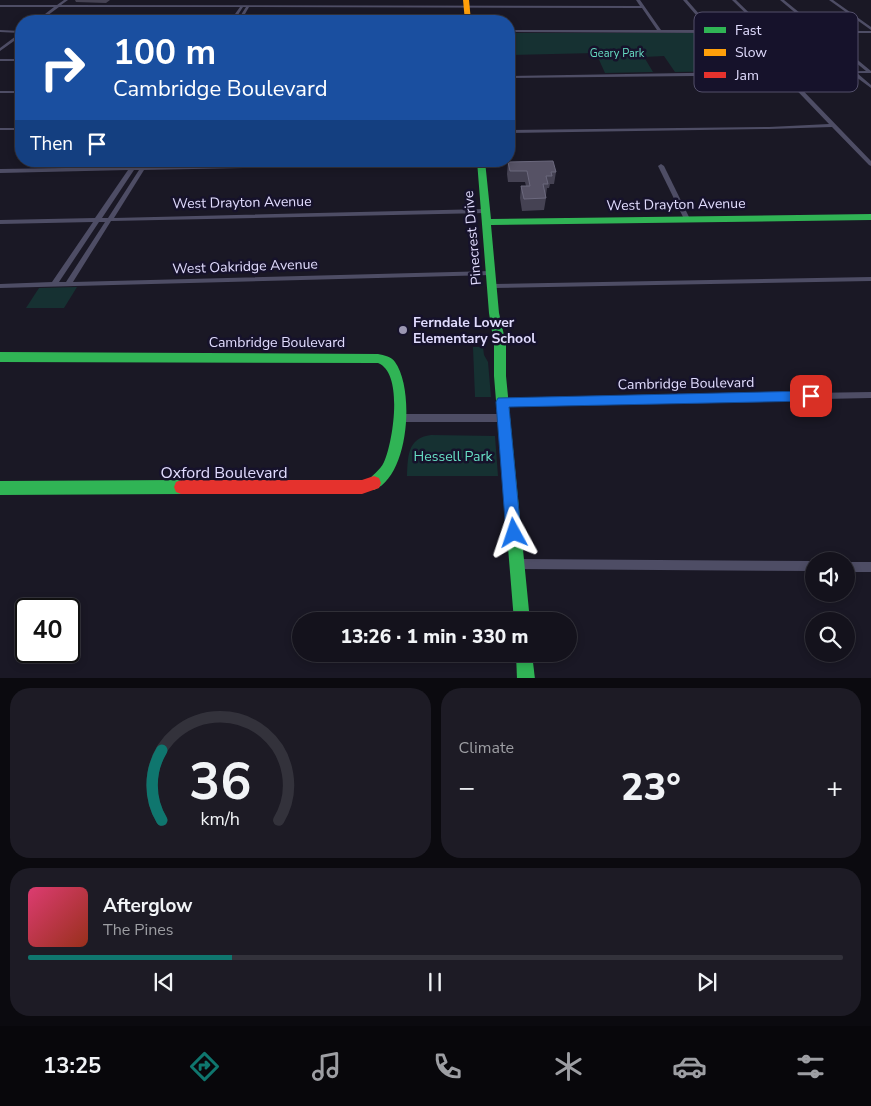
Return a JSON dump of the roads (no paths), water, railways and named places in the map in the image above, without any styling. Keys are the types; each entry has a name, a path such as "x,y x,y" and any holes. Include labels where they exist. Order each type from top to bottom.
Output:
{"street":[{"path":"46,15 66,0"},
{"path":"638,0 660,32"},
{"path":"685,0 696,12"},
{"path":"734,0 746,12"},
{"path":"782,0 797,12"},
{"path":"831,0 846,12"},
{"path":"0,6 248,7 466,3 642,7"},
{"path":"236,15 242,7"},
{"path":"243,15 248,7"},
{"path":"858,21 871,31"},
{"path":"858,31 871,31"},
{"path":"0,32 15,33"},
{"path":"515,32 694,32"},
{"path":"0,50 15,38"},
{"path":"0,60 15,60"},
{"path":"858,62 870,72"},
{"path":"515,77 694,75"},
{"path":"858,76 871,87"},
{"path":"0,92 15,92"},
{"path":"801,92 871,164"},
{"path":"515,132 769,128 833,125"},
{"path":"0,129 15,129"},
{"path":"661,166 687,219"},
{"path":"0,171 191,167"},
{"name":"Pinecrest Drive","path":"481,167 495,316 500,344 502,402 521,612"},
{"path":"54,284 132,168"},
{"path":"68,284 143,168"},
{"name":"West Drayton Avenue","path":"0,222 485,217 687,219 870,216"},
{"name":"West Oakridge Avenue","path":"0,286 491,273"},
{"path":"492,286 871,279"},
{"name":"Cambridge Boulevard","path":"0,357 382,359 391,365 399,380 398,418"},
{"name":"Cambridge Boulevard","path":"502,402 871,395"},
{"path":"398,418 504,418"},
{"name":"Oxford Boulevard","path":"0,488 362,488 376,482 388,468 395,443 398,418"},
{"path":"517,564 805,566"},
{"path":"855,567 871,567"},
{"path":"525,662 526,678"}],"place":[{"name":"Ferndale Lower Elementary School","path":"403,330"}],"park label":[{"name":"Geary Park","path":"617,53"},
{"name":"Hessell Park","path":"453,456"}]}
